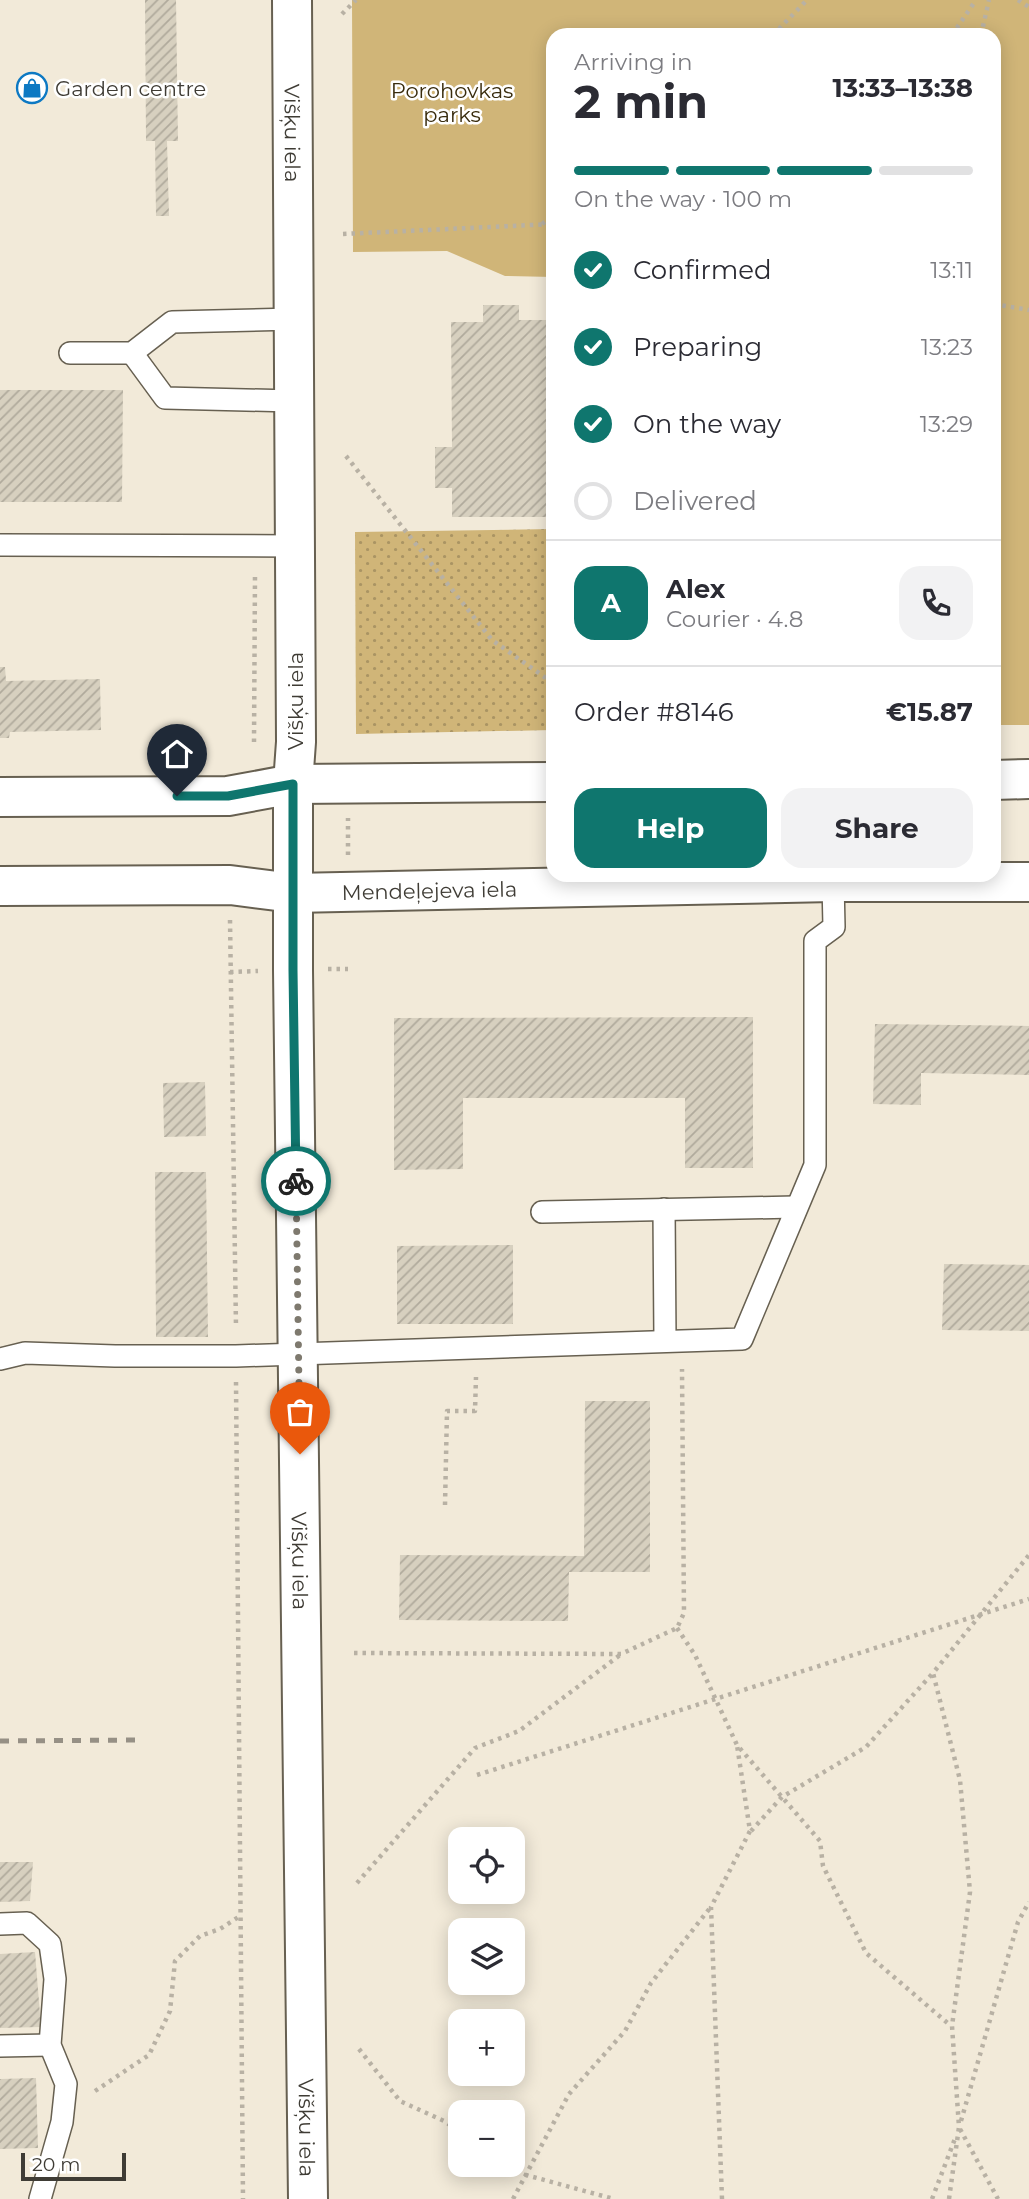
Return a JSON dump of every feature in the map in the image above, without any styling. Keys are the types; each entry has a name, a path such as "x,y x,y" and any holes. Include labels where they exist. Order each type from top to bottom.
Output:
{"street":[{"name":"Višķu iela","path":"292,0 296,742 293,784 293,893 308,2199"},
{"path":"1001,780 1029,779"},
{"path":"0,797 228,796 293,784 546,782"},
{"name":"Mendeļejeva iela","path":"0,886 230,885 293,893 834,882 1029,882"}],"lane":[{"path":"70,353 132,353 172,322 293,319"},
{"path":"132,353 165,398 293,401"},
{"path":"0,545 294,546"},
{"path":"0,1359 25,1353 236,1356 741,1339 795,1206 815,1165 815,942 834,927 834,882"},
{"path":"542,1212 795,1206"},
{"path":"664,1209 673,1340"},
{"path":"0,1924 27,1923 50,1944 55,1979 50,2045 66,2084 63,2115 40,2199"},
{"path":"0,2046 50,2045"}],"path":[{"path":"342,15 356,0"},
{"path":"780,28 807,0"},
{"path":"957,28 976,0"},
{"path":"983,28 989,0"},
{"path":"1018,0 1029,7"},
{"path":"541,225 546,221"},
{"path":"342,234 546,225"},
{"path":"1001,305 1029,310"},
{"path":"346,456 492,640 546,679"},
{"path":"348,857 349,806"},
{"path":"230,908 243,2199"},
{"path":"320,970 348,969"},
{"path":"230,972 265,971"},
{"path":"357,1883 475,1748 519,1731 621,1654 677,1628 684,1613 673,1340"},
{"path":"445,1505 447,1411 475,1411 476,1347"},
{"path":"513,2199 569,2094 625,2032 651,1983 711,1907 750,1831 782,1797 866,1747 933,1673 1029,1555"},
{"path":"477,1775 1029,1599"},
{"path":"677,1628 695,1655 737,1745 750,1831"},
{"path":"354,1653 621,1654"},
{"path":"933,1673 961,1780 970,1892 952,2026 959,2127 949,2199"},
{"path":"737,1745 820,1841 823,1866 866,1953 952,2026"},
{"path":"932,2199 959,2127 1018,1922 1029,1902"},
{"path":"711,1907 722,2199"},
{"path":"63,2115 149,2055 170,2011 175,1961 200,1936 219,1929 240,1916"},
{"path":"359,2049 400,2101 448,2124"},
{"path":"959,2127 998,2199"},
{"path":"526,2175 614,2199"}],"green space":[{"name":"Porohovkas parks","path":"352,0 1029,0 1029,725 1001,725 1001,28 546,28 546,277 505,276 447,251 353,252"},
{"path":"546,529 546,730 356,734 355,532"}],"building":[{"path":"145,0 176,0 178,141 167,141 169,216 156,216 155,141 146,141"},
{"path":"483,305 519,305 519,320 546,320 546,517 452,517 452,488 435,488 435,447 452,447 451,322 483,322"},
{"path":"0,390 123,390 122,502 0,502"},
{"path":"0,667 5,667 6,681 100,679 101,730 10,732 9,738 0,738"},
{"path":"753,1017 753,1168 685,1168 685,1098 463,1098 463,1169 394,1170 394,1018"},
{"path":"875,1024 1029,1026 1029,1075 921,1073 921,1105 873,1104"},
{"path":"205,1082 206,1136 164,1137 163,1083"},
{"path":"155,1172 206,1172 208,1337 156,1337"},
{"path":"513,1245 513,1324 397,1324 397,1246"},
{"path":"944,1264 1029,1265 1029,1331 942,1330"},
{"path":"585,1401 650,1401 650,1572 569,1572 568,1621 399,1620 400,1555 584,1556"},
{"path":"0,1862 33,1862 30,1901 0,1902"},
{"path":"35,1952 41,2027 0,2028 0,1954"},
{"path":"36,2078 38,2148 0,2149 0,2079"}],"railway":[{"path":"0,1741 143,1740"}],"way so far":[{"path":"296,1181 300,1454"}],"place":[{"name":"Garden centre","path":"32,88"}],"route":[{"path":"177,796 228,796 293,784 296,1181"}]}
